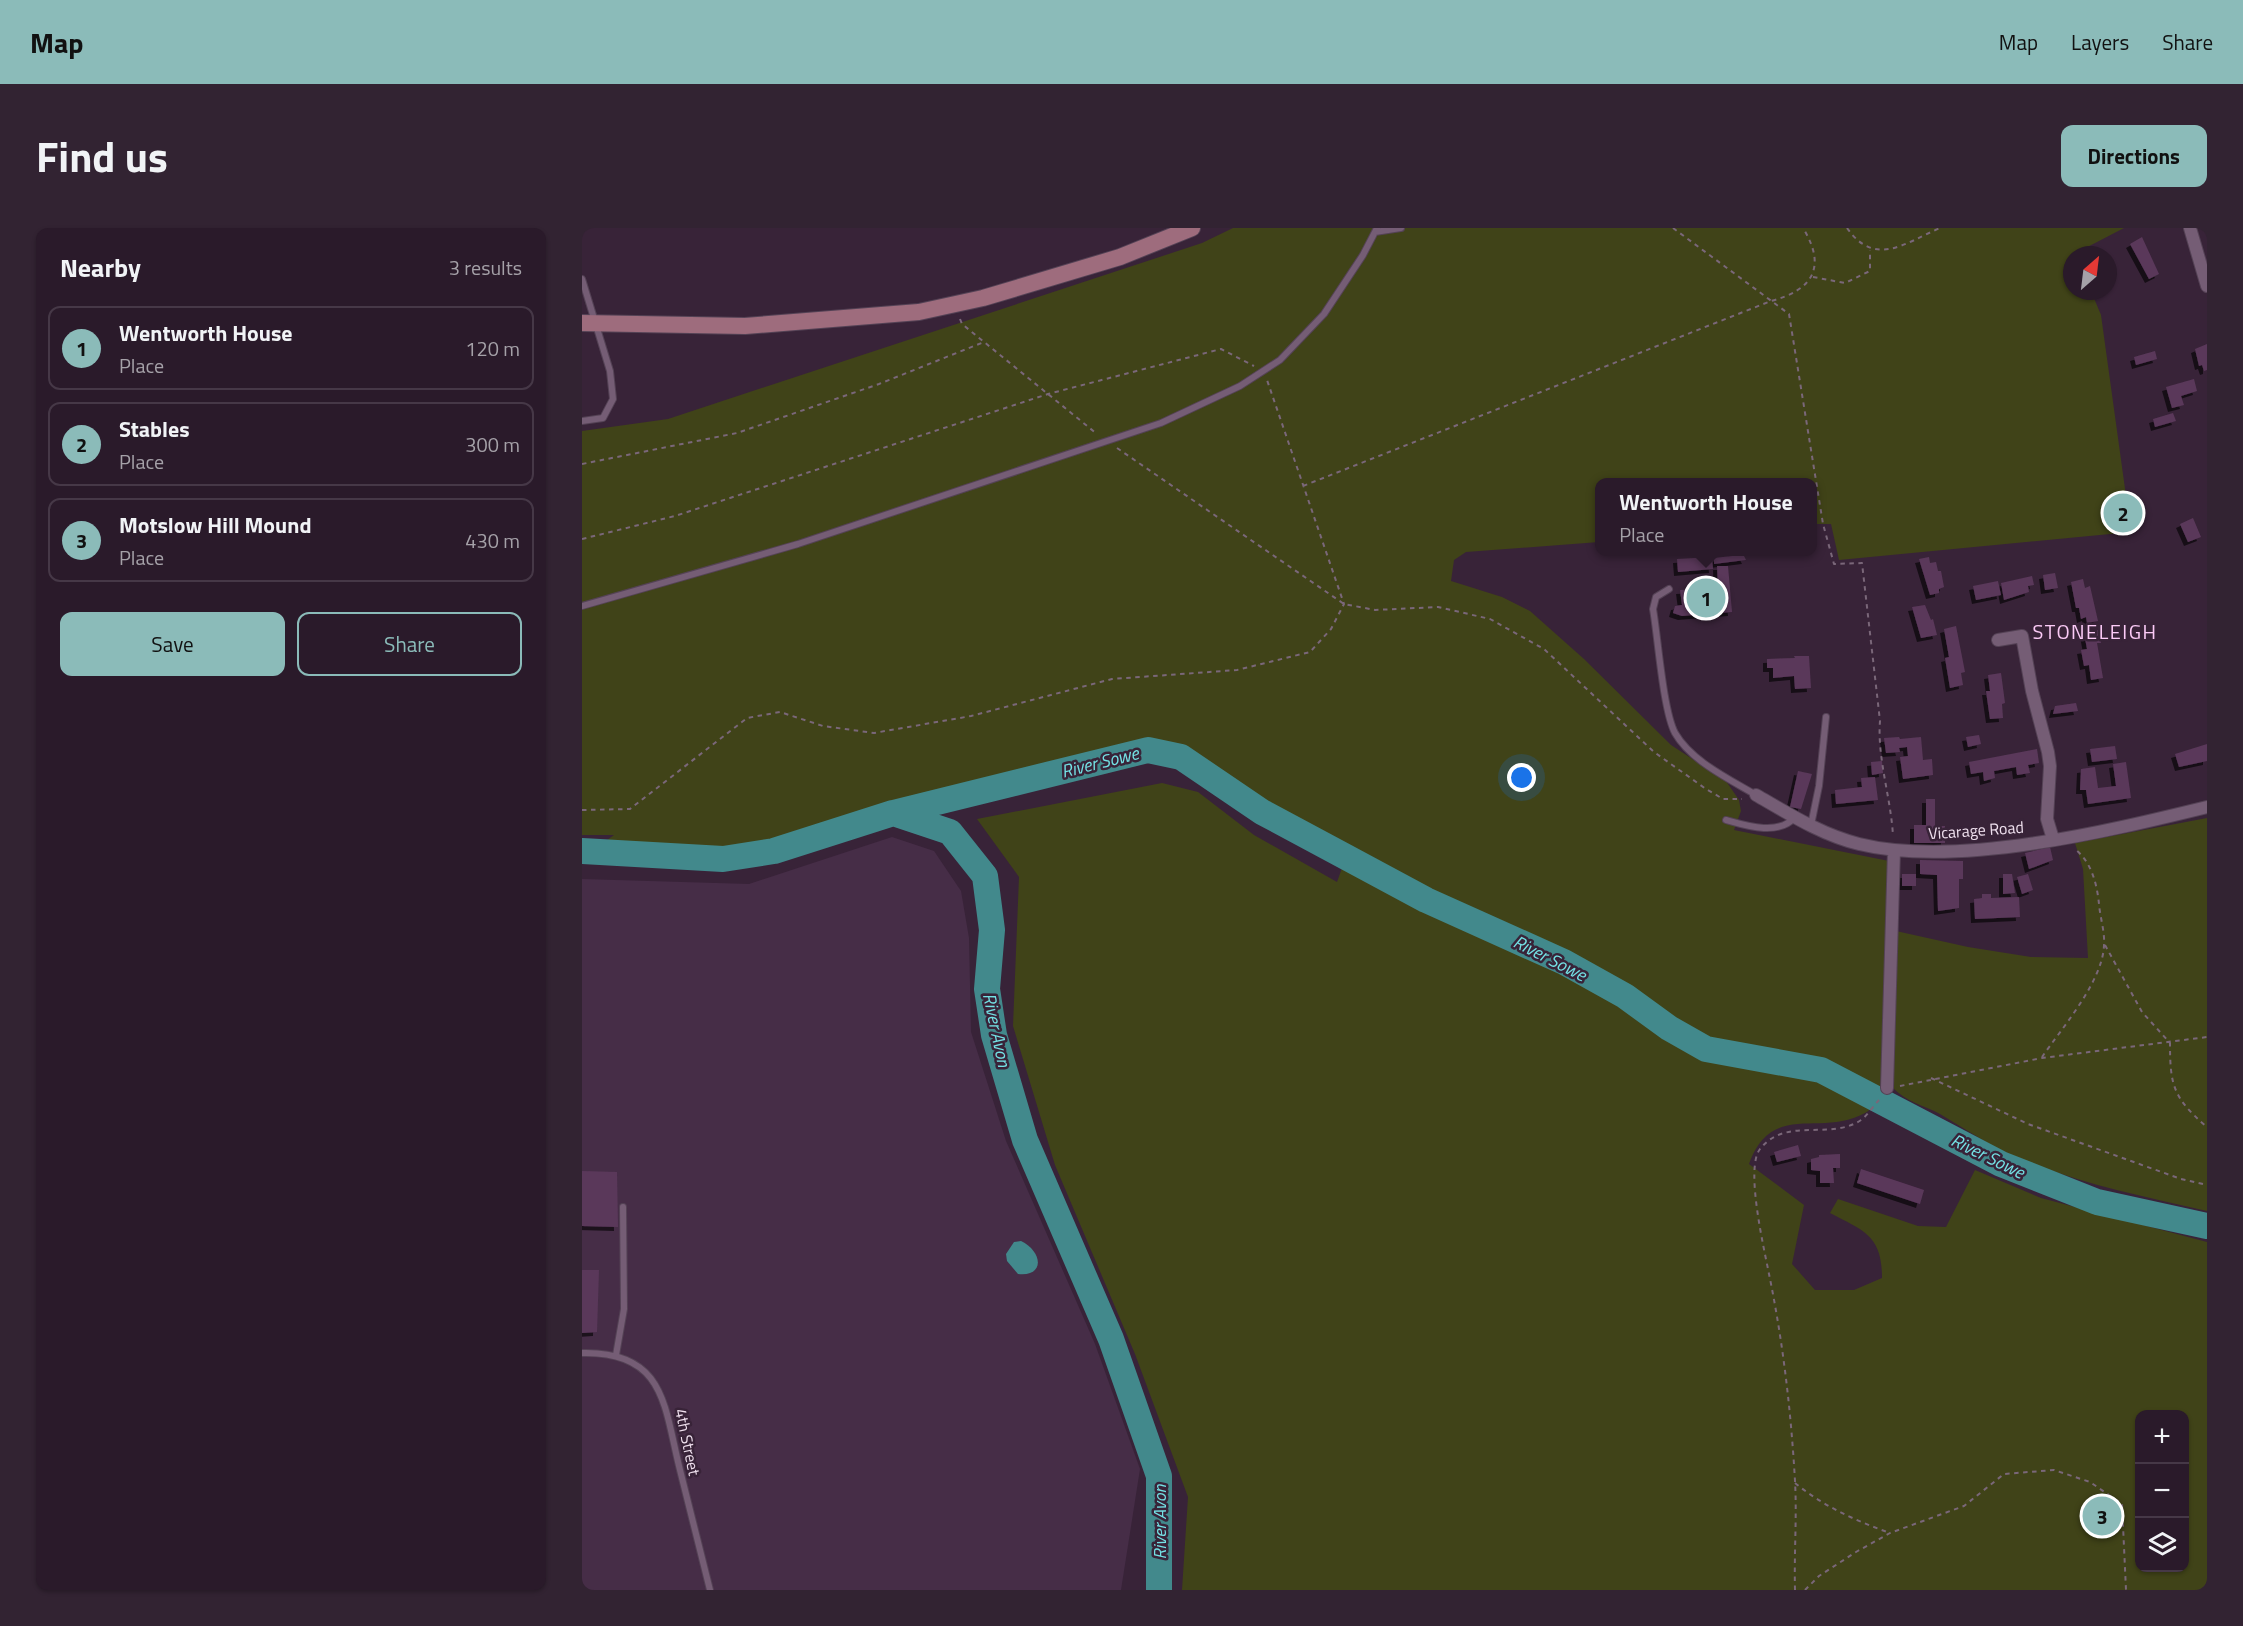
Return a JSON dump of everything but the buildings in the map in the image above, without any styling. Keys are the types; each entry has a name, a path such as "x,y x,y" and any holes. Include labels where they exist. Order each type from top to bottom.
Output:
{"main road":[{"path":"589,323 745,326 919,312 983,298 1120,257 1192,228"}],"street":[{"path":"2190,228 2207,285"},
{"path":"1998,640 2022,636 2032,692 2050,766 2047,819 2059,838"},
{"name":"Vicarage Road","path":"1756,795 1795,817 1845,840 1894,850 1941,851 2059,838 2127,826 2207,807"},
{"path":"1886,1090 1894,850"}],"lane":[{"path":"582,606 798,544 1161,423 1265,372 1280,360 1324,314 1376,230 1401,228"},
{"path":"582,279 589,323 610,371 613,399 603,418 582,421"},
{"path":"1669,589 1656,597 1653,609 1668,711 1675,732 1691,752 1756,795"},
{"path":"1811,825 1819,786 1826,717"},
{"path":"1726,820 1765,827 1785,826 1795,817"},
{"path":"616,1355 624,1309 623,1207"},
{"name":"4th Street","path":"582,1353 616,1355 641,1369 663,1395 710,1590"}],"path":[{"path":"1673,228 1789,314 1816,478"},
{"path":"1303,486 1772,301 1794,295 1812,276 1816,261 1811,241 1803,228"},
{"path":"1848,228 1856,241 1870,250 1886,251 1940,228"},
{"path":"1812,276 1845,283 1870,271 1870,250"},
{"path":"953,305 962,324 1106,441 1344,604 1375,610 1438,608 1490,619 1544,649 1654,752 1706,789 1731,800 1756,795"},
{"path":"582,464 737,433 879,384 984,342"},
{"path":"582,539 675,516 1048,394 1221,349 1265,372 1344,604 1331,629 1310,652 1237,670 1112,679 971,716 874,733 823,726 780,712 747,718 630,809 582,810"},
{"path":"1817,487 1823,524 1834,564 1862,563 1880,721 1879,736 1891,807 1894,850"},
{"path":"2042,1058 2084,995 2102,960 2104,944 2097,889 2089,865 2059,838"},
{"path":"2104,944 2142,1012 2170,1043 2172,1086 2207,1127"},
{"path":"1795,1590 1795,1483 1783,1346 1761,1235 1753,1164 1758,1151 1770,1138 1788,1131 1847,1126 1861,1120 1886,1090 1931,1078 2042,1058 2170,1043 2207,1036"},
{"path":"1931,1078 2028,1124 2181,1179 2207,1185"},
{"path":"1805,1590 1819,1576 1890,1533 1964,1506 2004,1474 2028,1470 2054,1470 2090,1482 2122,1504 2126,1590"},
{"path":"1795,1483 1823,1503 1890,1533"}],"shaded area":[{"path":"1233,228 2124,228 2089,246 2063,246 2063,300 2095,300 2101,315 2131,532 1839,560 1831,524 1817,524 1817,478 1595,478 1595,542 1466,552 1454,560 1451,581 1502,597 1530,611 1584,659 1671,745 1726,781 1739,800 1741,811 1734,830 1889,861 1884,1092 1868,1111 1848,1120 1784,1126 1771,1133 1759,1144 1749,1164 1804,1205 1792,1264 1815,1290 1854,1290 1882,1278 1879,1252 1875,1243 1861,1230 1830,1213 1838,1199 1918,1226 1946,1227 1975,1170 2041,1198 2207,1242 2207,1590 1182,1590 1188,1497 1135,1354 1055,1165 1013,1026 1019,877 977,819 1162,783 1198,792 1254,835 1337,882 1346,857 1262,812 1181,757 1148,750 893,813 774,851 723,859 592,851 614,835 582,835 582,431 668,419 1202,243"},
{"path":"2207,818 2207,1211 2097,1185 2043,1168 1991,1145 1940,1114 1909,1100 1892,1087 1896,931 1968,947 2031,957 2088,958 2083,869 2075,843"},
{"path":"892,837 934,851 961,891 969,938 971,1032 1006,1141 1095,1344 1140,1469 1121,1590 582,1590 582,879 749,884"},
{"path":"1021,1241 1033,1251 1038,1262 1037,1268 1027,1274 1018,1274 1007,1261 1006,1254 1014,1242"}],"waterway":[{"name":"River Sowe","path":"582,851 723,859 774,851 893,813 1148,750 1181,757 1262,812 1426,900 1564,962 1625,996 1669,1028 1706,1049 1821,1070 2001,1164 2097,1202 2207,1226"},
{"name":"River Avon","path":"893,813 950,832 985,876 992,930 987,989 994,1035 1025,1140 1111,1339 1159,1476 1159,1590"}],"place":[{"name":"Stables","path":"2123,513"},
{"name":"Wentworth House","path":"1706,598"},
{"name":"Motslow Hill Mound","path":"2102,1516"}],"district":[{"name":"STONELEIGH","path":"2095,631"}]}
